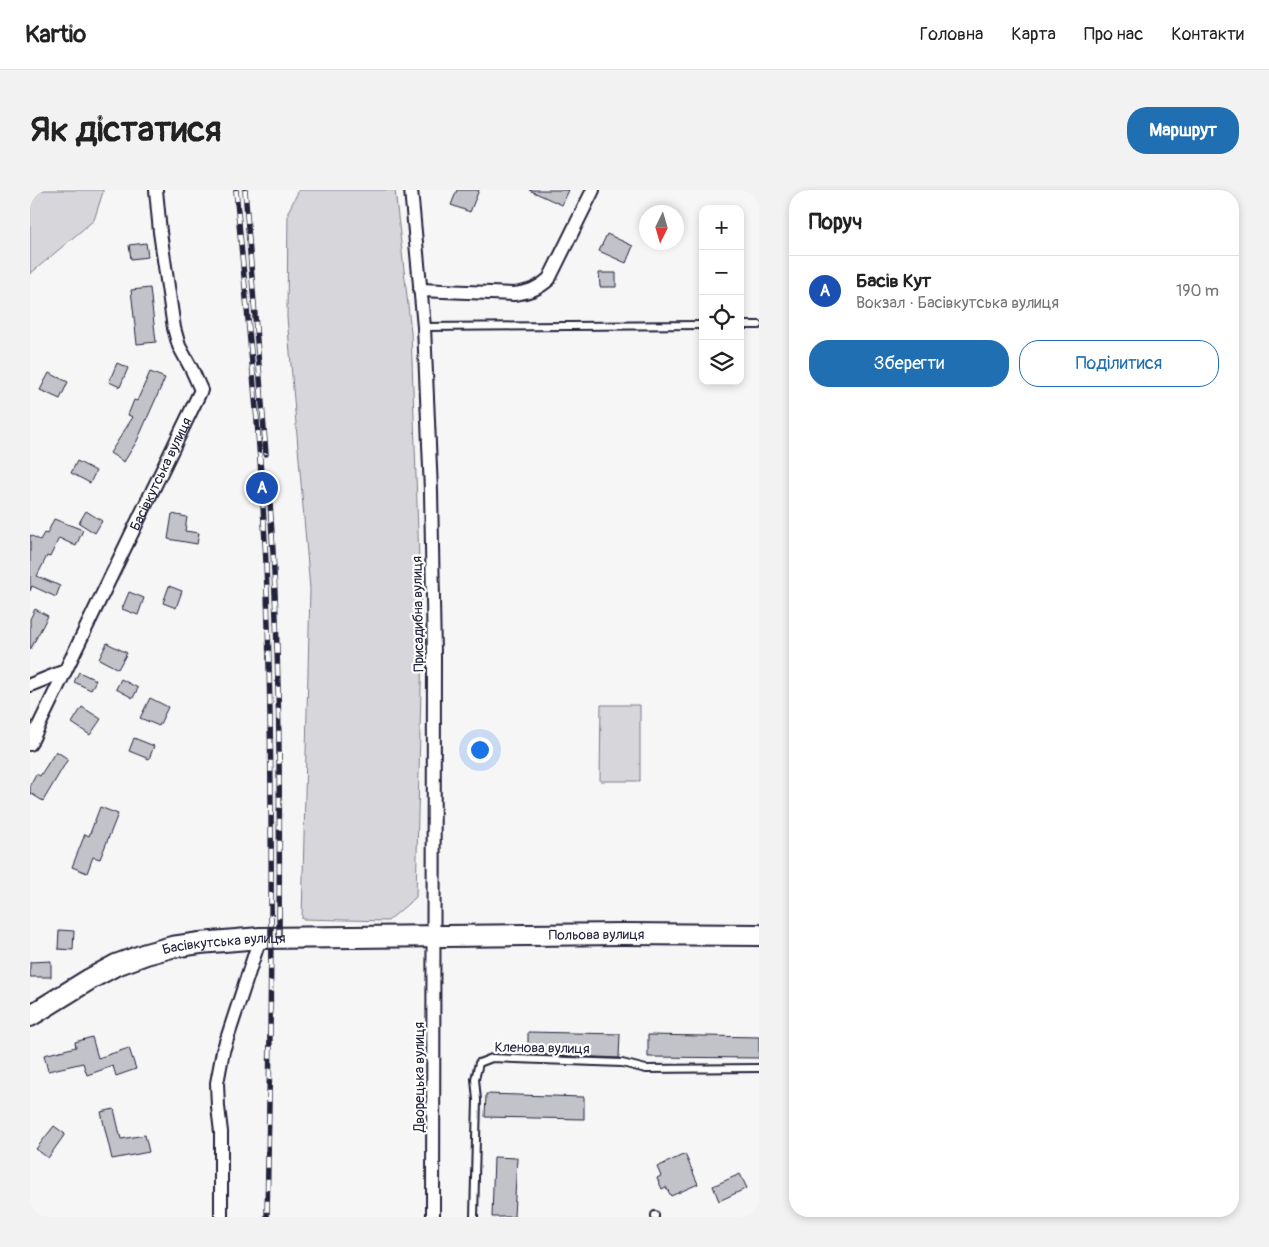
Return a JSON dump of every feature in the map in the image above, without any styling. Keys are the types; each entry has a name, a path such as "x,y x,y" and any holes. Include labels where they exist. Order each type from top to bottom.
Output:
{"main road":[{"name":"Польова вулиця","path":"434,937 623,934 759,935"},
{"name":"Басівкутська вулиця","path":"30,1016 116,965 172,947 260,938 434,937"}],"street":[{"name":"Басівкутська вулиця","path":"30,744 201,390 179,346 174,328 156,190"},
{"name":"Присадибна вулиця","path":"411,190 424,327 432,500 434,937"},
{"path":"420,290 514,294 540,288 549,279 593,190"},
{"path":"30,685 66,671"},
{"name":"Дворецька вулиця","path":"433,1217 434,937"},
{"path":"220,1217 220,1132 217,1083 223,1051 260,938"}],"lane":[{"path":"744,325 759,325"},
{"path":"424,327 699,326"},
{"name":"Кленова вулиця","path":"474,1217 477,1100 475,1079 480,1063 492,1058 622,1063 646,1069 759,1068"}],"shaded area":[{"path":"30,190 103,190 103,192 94,220 30,274"},
{"path":"299,190 395,190 411,332 422,647 416,897 388,921 302,919 310,589 287,317 288,212"},
{"path":"601,705 640,705 640,781 600,781"}],"building":[{"path":"457,190 479,190 470,212 451,205"},
{"path":"529,190 569,190 562,205"},
{"path":"607,234 633,246 626,263 599,251"},
{"path":"146,243 148,257 131,259 129,245"},
{"path":"599,273 616,273 616,287 600,287"},
{"path":"150,288 156,342 137,344 131,290"},
{"path":"117,363 128,368 120,387 109,382"},
{"path":"150,372 165,378 137,441 124,462 110,453 133,417 128,415 134,400 137,401"},
{"path":"49,373 68,382 60,399 40,390"},
{"path":"77,461 96,471 90,483 71,473"},
{"path":"86,511 102,521 95,533 79,523"},
{"path":"172,514 187,517 185,531 199,533 197,544 168,539"},
{"path":"54,519 83,530 76,546 59,538 50,557 47,556 37,576 60,586 56,597 32,586 30,591 30,535 40,540 44,533 47,534"},
{"path":"169,586 182,591 176,608 163,603"},
{"path":"129,592 144,598 138,615 122,609"},
{"path":"35,609 48,616 30,650 30,619"},
{"path":"107,643 127,653 118,669 99,659"},
{"path":"79,672 96,680 91,690 74,682"},
{"path":"121,679 138,688 133,698 116,689"},
{"path":"150,698 168,707 159,726 140,718"},
{"path":"82,707 101,719 90,735 72,723"},
{"path":"134,738 154,746 149,759 129,751"},
{"path":"56,751 68,759 43,801 30,793 30,785 36,774 40,776"},
{"path":"100,807 118,814 100,859 93,857 87,873 72,867 85,834 89,836"},
{"path":"59,930 74,931 73,950 58,949"},
{"path":"51,961 51,977 30,977 30,962"},
{"path":"528,1032 620,1034 619,1058 528,1054"},
{"path":"648,1035 759,1037 759,1058 648,1057"},
{"path":"92,1037 98,1058 129,1048 136,1069 116,1076 113,1066 87,1075 83,1063 48,1071 44,1055 76,1047 75,1042"},
{"path":"486,1094 584,1097 584,1119 485,1117"},
{"path":"114,1109 121,1139 145,1135 149,1152 112,1159 101,1112"},
{"path":"54,1126 65,1134 48,1158 36,1149"},
{"path":"685,1154 698,1184 671,1196 666,1187 662,1189 657,1178 661,1176 657,1167"},
{"path":"494,1157 517,1158 514,1217 492,1217"},
{"path":"740,1174 747,1188 719,1201 713,1186"}],"railway":[{"path":"236,190 259,441 267,592 271,826 271,983 267,1217"},
{"path":"245,190 266,454"},
{"path":"269,489 277,657 279,936"}],"place":[{"name":"Басів Кут","path":"262,488"}]}
